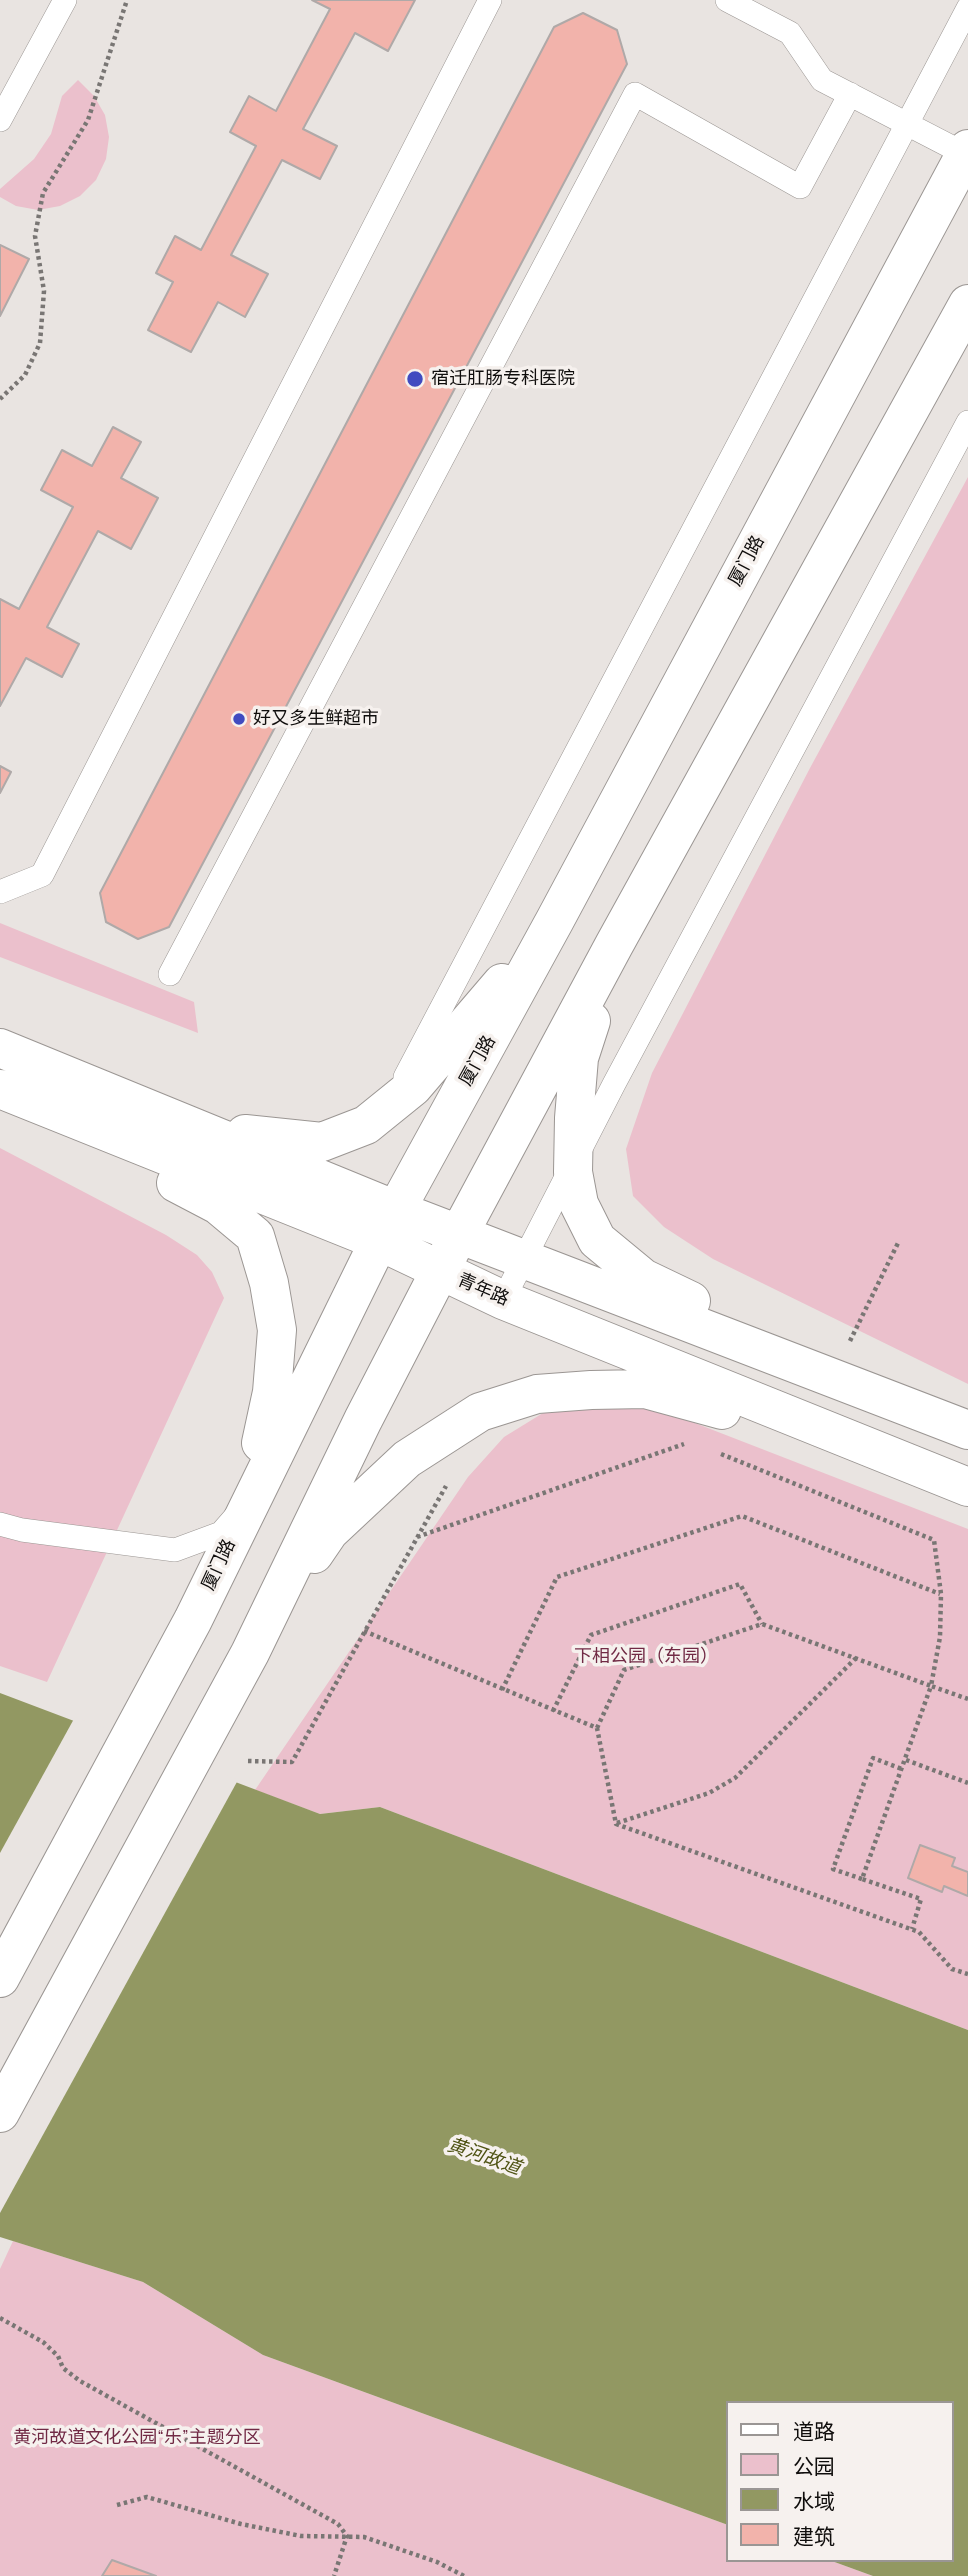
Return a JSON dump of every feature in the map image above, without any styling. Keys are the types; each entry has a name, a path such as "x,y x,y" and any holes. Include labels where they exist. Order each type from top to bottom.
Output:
{"street":[{"name":"厦门路","path":"0,1978 192,1620 248,1502 387,1226 555,920 967,151"},
{"path":"0,2113 250,1653 440,1272 614,945 968,304"},
{"path":"0,1048 190,1121 262,1138 322,1142 366,1125 413,1087 555,920"},
{"path":"614,945 579,1058 573,1163 579,1204 597,1240 643,1278 922,1411"},
{"name":"青年路","path":"0,1048 387,1226 440,1272 503,1300 968,1487"},
{"path":"0,1090 218,1205 255,1236 269,1283 277,1330 272,1392 248,1502"},
{"name":"青年路","path":"0,1090 387,1226 460,1234 968,1430"},
{"path":"250,1653 328,1532 407,1459 480,1412 537,1394 645,1389 883,1452"}],"lane":[{"path":"0,120 65,0"},
{"path":"0,892 42,875 490,0"},
{"path":"727,0 790,33 822,80 905,123 967,151"},
{"path":"391,1104 968,6 961,0"},
{"path":"170,974 635,94 800,187 850,94"},
{"path":"503,1300 573,1163 968,422"},
{"path":"0,1524 22,1530 175,1550 221,1533 248,1502"}],"path":[{"path":"0,399 25,375 40,343 44,291 35,236 43,193 88,120 127,0"},
{"path":"849,1341 899,1241"},
{"path":"837,1336 861,1346"},
{"path":"417,1537 691,1442 678,1437"},
{"path":"716,1452 934,1540 941,1594 940,1637 931,1686 862,1879"},
{"path":"248,1761 292,1762 448,1481"},
{"path":"502,1690 557,1577 742,1516 941,1594"},
{"path":"553,1711 591,1635 740,1584 762,1623"},
{"path":"616,1824 597,1728 624,1670 762,1623 968,1699"},
{"path":"364,1631 597,1728"},
{"path":"616,1824 709,1793 736,1778 856,1658"},
{"path":"902,1769 873,1758 834,1869 921,1899 912,1929"},
{"path":"906,1760 968,1783"},
{"path":"616,1824 912,1929 919,1932 953,1969 968,1974"},
{"path":"0,2318 43,2342 58,2356 63,2368 80,2381 338,2524 347,2536"},
{"path":"117,2505 148,2497 241,2524 290,2534 364,2537 398,2547 464,2576"},
{"path":"334,2576 347,2536"}],"green space":[{"path":"78,80 94,96 105,115 109,137 106,159 96,180 80,196 60,206 38,210 16,206 0,197 0,189 34,159 51,134 62,96"},
{"path":"968,477 968,1384 713,1259 664,1227 633,1196 626,1149 652,1073 810,768"},
{"path":"0,923 194,1002 198,1033 0,957"},
{"path":"0,1148 166,1235 197,1255 212,1272 224,1298 47,1682 0,1666"},
{"name":"下相公园（东园）","path":"595,1403 664,1411 968,1529 968,2030 380,1807 320,1814 255,1790 468,1477 504,1437 543,1413"},
{"name":"黄河故道文化公园“乐”主题分区","path":"13,2241 143,2282 263,2355 726,2524 726,2562 834,2562 873,2576 0,2576 0,2269"}],"water":[{"name":"黄河故道","path":"0,1693 320,1814 380,1807 968,2030 968,2576 873,2576 834,2562 954,2562 954,2401 726,2401 726,2524 263,2355 143,2282 0,2237"}],"pier":[{"path":"75,1717 238,1780 0,2213 0,1853"}],"building":[{"path":"312,0 415,0 388,51 355,33 303,129 337,146 320,179 282,160 231,255 268,274 245,317 218,302 191,352 148,330 173,282 156,273 175,236 201,250 256,146 230,132 249,96 276,111 330,9"},
{"path":"583,13 617,30 627,64 169,927 138,939 106,922 100,893 554,27"},
{"path":"0,245 29,259 0,316"},
{"path":"113,427 141,442 121,478 158,498 131,549 98,531 47,627 79,644 62,677 26,658 0,706 0,599 19,609 73,507 41,490 62,450 92,466"},
{"path":"0,766 11,772 0,793"},
{"path":"920,1845 955,1858 952,1866 968,1872 968,1896 944,1886 942,1892 908,1878"},
{"path":"112,2560 156,2576 102,2576"}],"place":[{"name":"宿迁肛肠专科医院","path":"415,379"},
{"name":"好又多生鲜超市","path":"239,719"}]}
